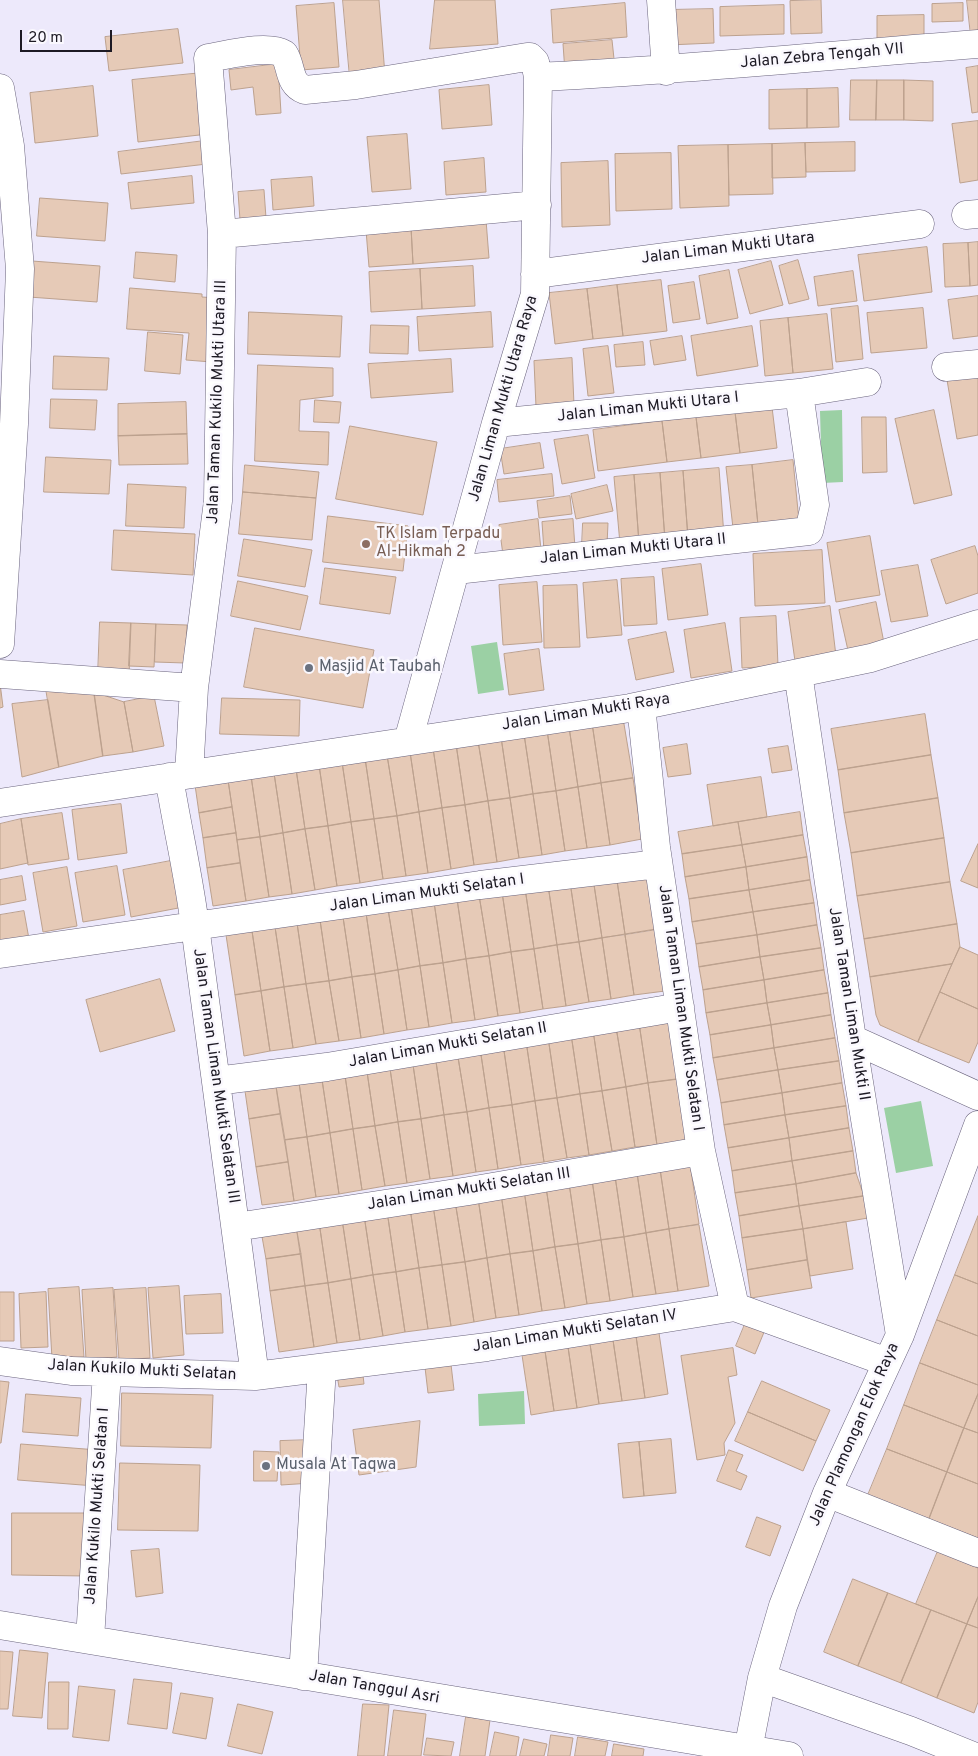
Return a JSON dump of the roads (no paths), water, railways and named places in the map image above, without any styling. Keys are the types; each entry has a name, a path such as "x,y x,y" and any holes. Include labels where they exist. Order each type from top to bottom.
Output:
{"street":[{"path":"661,0 666,71"},
{"name":"Jalan Zebra Tengah VII","path":"538,77 666,71 808,57 978,44"},
{"name":"Jalan Taman Kukilo Mukti Utara III","path":"179,776 194,688 218,501 222,234 208,58 269,49 279,50 287,59 292,78 305,90 356,85 527,57 534,59 538,77"},
{"name":"Jalan Liman Mukti Utara Raya","path":"408,741 496,423 535,294 538,77"},
{"path":"0,88 10,146 20,268 14,424 0,644"},
{"path":"222,234 537,205"},
{"name":"Jalan Liman Mukti Utara","path":"535,274 920,224"},
{"path":"946,368 978,364"},
{"name":"Jalan Liman Mukti Utara I","path":"496,423 799,393 867,382"},
{"name":"Jalan Liman Mukti Utara II","path":"456,570 809,531 815,505 799,393"},
{"name":"Jalan Liman Mukti Raya","path":"0,802 642,706 871,658 978,624"},
{"name":"Jalan Taman Liman Mukti II","path":"798,673 852,1039 900,1335"},
{"path":"0,674 194,688"},
{"name":"Jalan Taman Liman Mukti Selatan I","path":"642,706 658,864 701,1151 734,1308"},
{"name":"Jalan Taman Liman Mukti Selatan III","path":"179,776 198,961 216,1081 255,1376"},
{"name":"Jalan Liman Mukti Selatan I","path":"0,954 480,885 658,864"},
{"name":"Jalan Liman Mukti Selatan II","path":"216,1081 336,1065 680,1007"},
{"path":"852,1039 978,1096"},
{"name":"Jalan Plamongan Elok Raya","path":"740,1752 783,1606 827,1494 900,1335 978,1125"},
{"name":"Jalan Liman Mukti Selatan III","path":"236,1227 469,1191 701,1151"},
{"name":"Jalan Liman Mukti Selatan IV","path":"255,1376 487,1347 734,1308 887,1362"},
{"name":"Jalan Kukilo Mukti Selatan","path":"0,1361 71,1371 255,1376"},
{"path":"303,1676 322,1368"},
{"name":"Jalan Kukilo Mukti Selatan I","path":"90,1640 107,1372"},
{"path":"827,1494 978,1553"},
{"name":"Jalan Tanggul Asri","path":"0,1625 740,1752 789,1756"},
{"path":"762,1678 911,1731 973,1756"}],"place":[{"name":"TK Islam Terpadu Al-Hikmah 2","path":"366,544"},
{"name":"Masjid At Taubah","path":"309,668"},
{"name":"Musala At Taqwa","path":"266,1466"}]}
